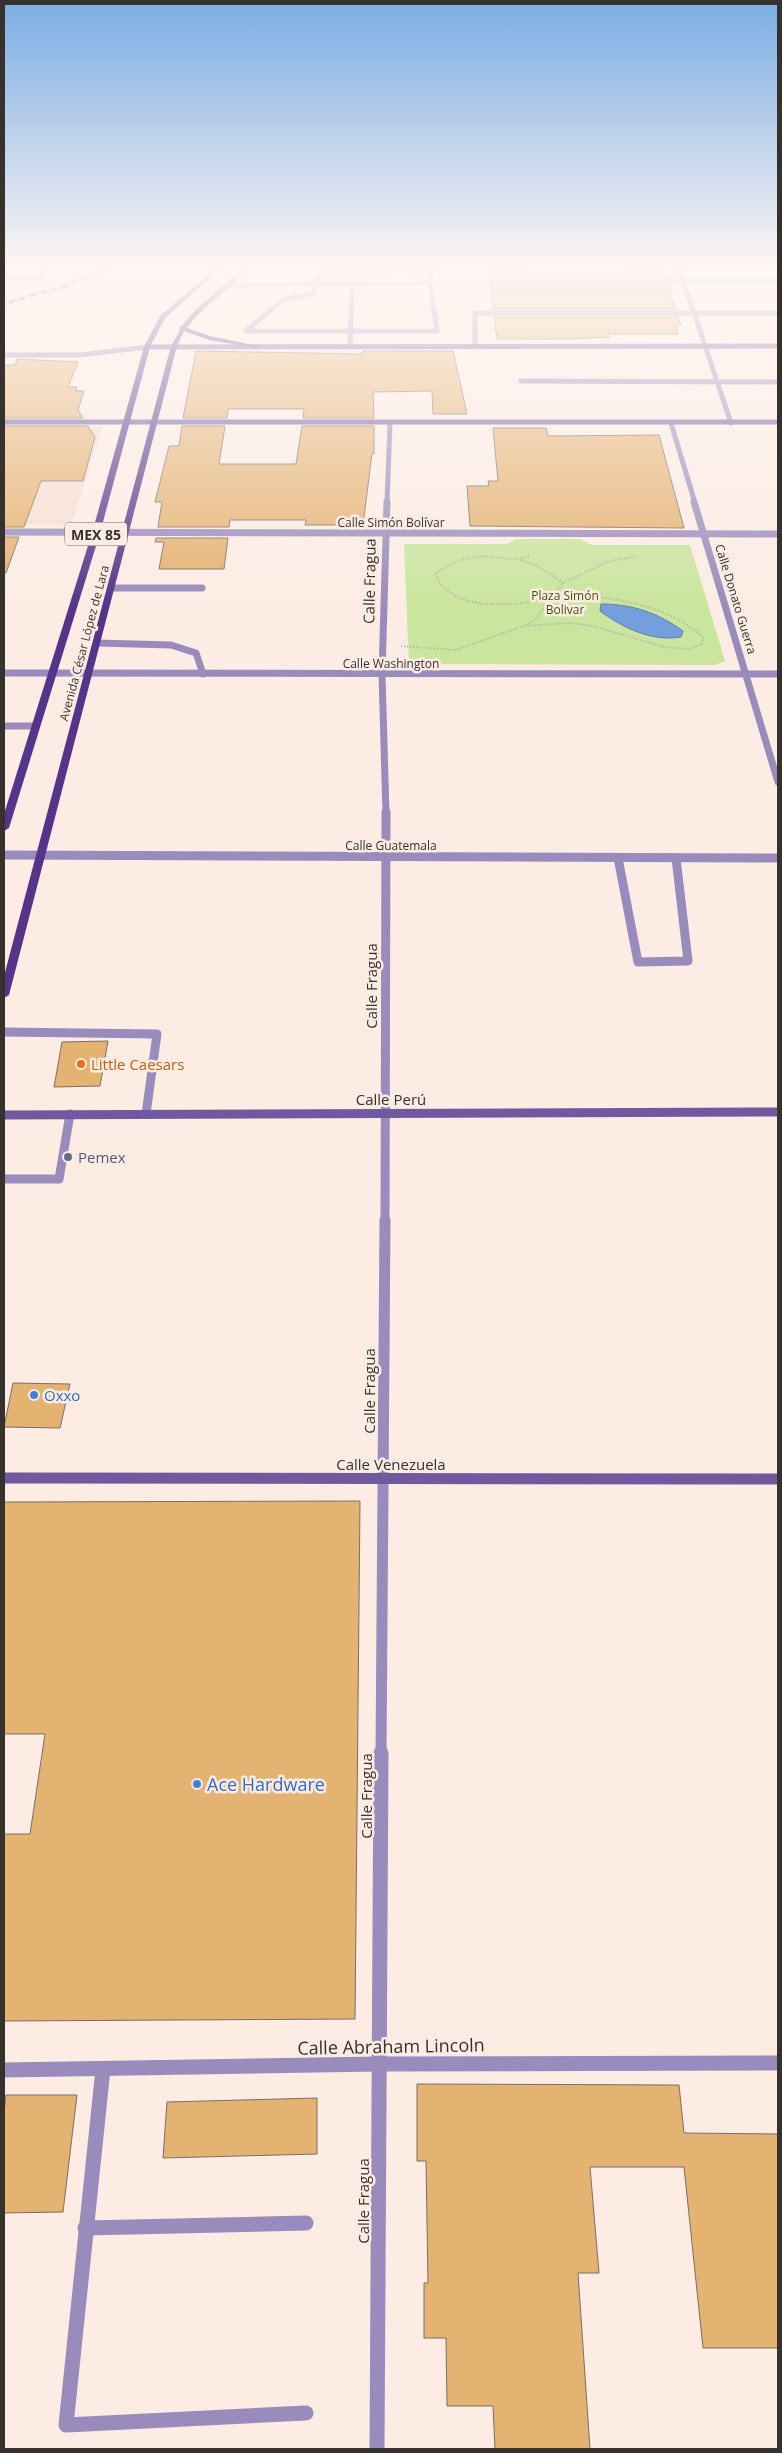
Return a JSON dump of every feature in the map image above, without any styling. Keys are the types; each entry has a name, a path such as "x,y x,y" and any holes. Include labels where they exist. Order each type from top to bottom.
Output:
{"main road":[{"name":"Avenida César López de Lara","path":"4,828 34,726 96,533 138,379"},
{"name":"Avenida César López de Lara","path":"4,995 166,379"}],"street":[{"path":"521,381 778,382"},
{"path":"717,382 731,422"},
{"path":"4,422 778,422"},
{"name":"Calle Fragua","path":"377,2449 387,856 382,674 390,423"},
{"name":"Calle Donato Guerra","path":"671,423 778,782"},
{"name":"Calle Simón Bolívar","path":"4,532 778,534"},
{"path":"112,588 202,588"},
{"path":"97,643 183,647 196,653 203,674"},
{"name":"Calle Washington","path":"4,673 778,674"},
{"path":"4,726 34,726"},
{"name":"Calle Guatemala","path":"4,855 778,858"},
{"path":"618,858 638,962 688,961 676,858"},
{"path":"4,1032 157,1034 146,1114"},
{"name":"Calle Perú","path":"4,1115 778,1112"},
{"path":"4,1179 59,1179 70,1114"},
{"name":"Calle Venezuela","path":"4,1478 778,1479"},
{"name":"Calle Abraham Lincoln","path":"4,2070 379,2064 778,2063"},
{"path":"103,2069 66,2425 306,2414"},
{"path":"85,2228 306,2223"}],"path":[{"path":"520,560 550,543 548,534"},
{"path":"383,646 431,647 456,650 535,620 563,583 607,562 639,555"},
{"path":"523,626 571,624 593,626 664,647 689,649 702,644 703,638 694,629 676,618 626,601 577,595 519,604 487,603 464,599 448,593 437,583 435,574 447,564 470,557 496,556 520,560 538,566 563,583"}],"shaded area":[{"path":"4,426 103,427 71,525 4,524"}],"green space":[{"name":"Plaza Simón Bolivar","path":"516,539 580,539 592,545 690,545 725,661 715,665 409,664 404,544 507,544"}],"water":[{"path":"601,604 634,608 655,615 683,631 681,637 659,637 628,628 600,611"}],"building":[{"path":"4,379 71,379 68,387 77,387 75,391 84,391 78,410 83,418 4,418"},
{"path":"190,379 459,379 467,414 433,414 432,391 373,392 374,418 303,418 304,409 228,409 227,418 183,418"},
{"path":"4,426 88,426 95,437 83,481 41,481 24,527 4,527"},
{"path":"182,426 225,426 219,464 296,464 302,426 374,426 374,454 372,454 363,525 305,525 306,520 230,520 229,527 158,527 162,502 155,502 169,446 179,446"},
{"path":"493,428 546,428 548,436 659,435 684,528 470,526 467,486 489,486 488,481 498,481"},
{"path":"4,537 19,537 6,573 4,572"},
{"path":"156,538 228,538 224,569 159,569 164,542 155,542"},
{"name":"Little Caesars","path":"108,1041 100,1086 54,1087 62,1042"},
{"path":"13,1383 70,1384 60,1428 4,1427"},
{"name":"Ace Hardware","path":"360,1501 355,2019 4,2021 4,1834 30,1834 45,1734 4,1734 4,1502"},
{"path":"417,2084 679,2085 684,2133 778,2134 778,2348 703,2348 684,2167 590,2167 599,2273 578,2273 590,2449 495,2449 493,2406 447,2406 446,2338 424,2338 424,2283 428,2283 426,2161 417,2161"},
{"path":"6,2095 77,2095 63,2212 4,2213 4,2112"},
{"path":"317,2098 317,2154 163,2158 167,2102"}],"place":[{"name":"Little Caesars","path":"81,1064"},
{"name":"Pemex","path":"68,1157"},
{"name":"Oxxo","path":"34,1395"},
{"name":"Ace Hardware","path":"197,1784"}]}
